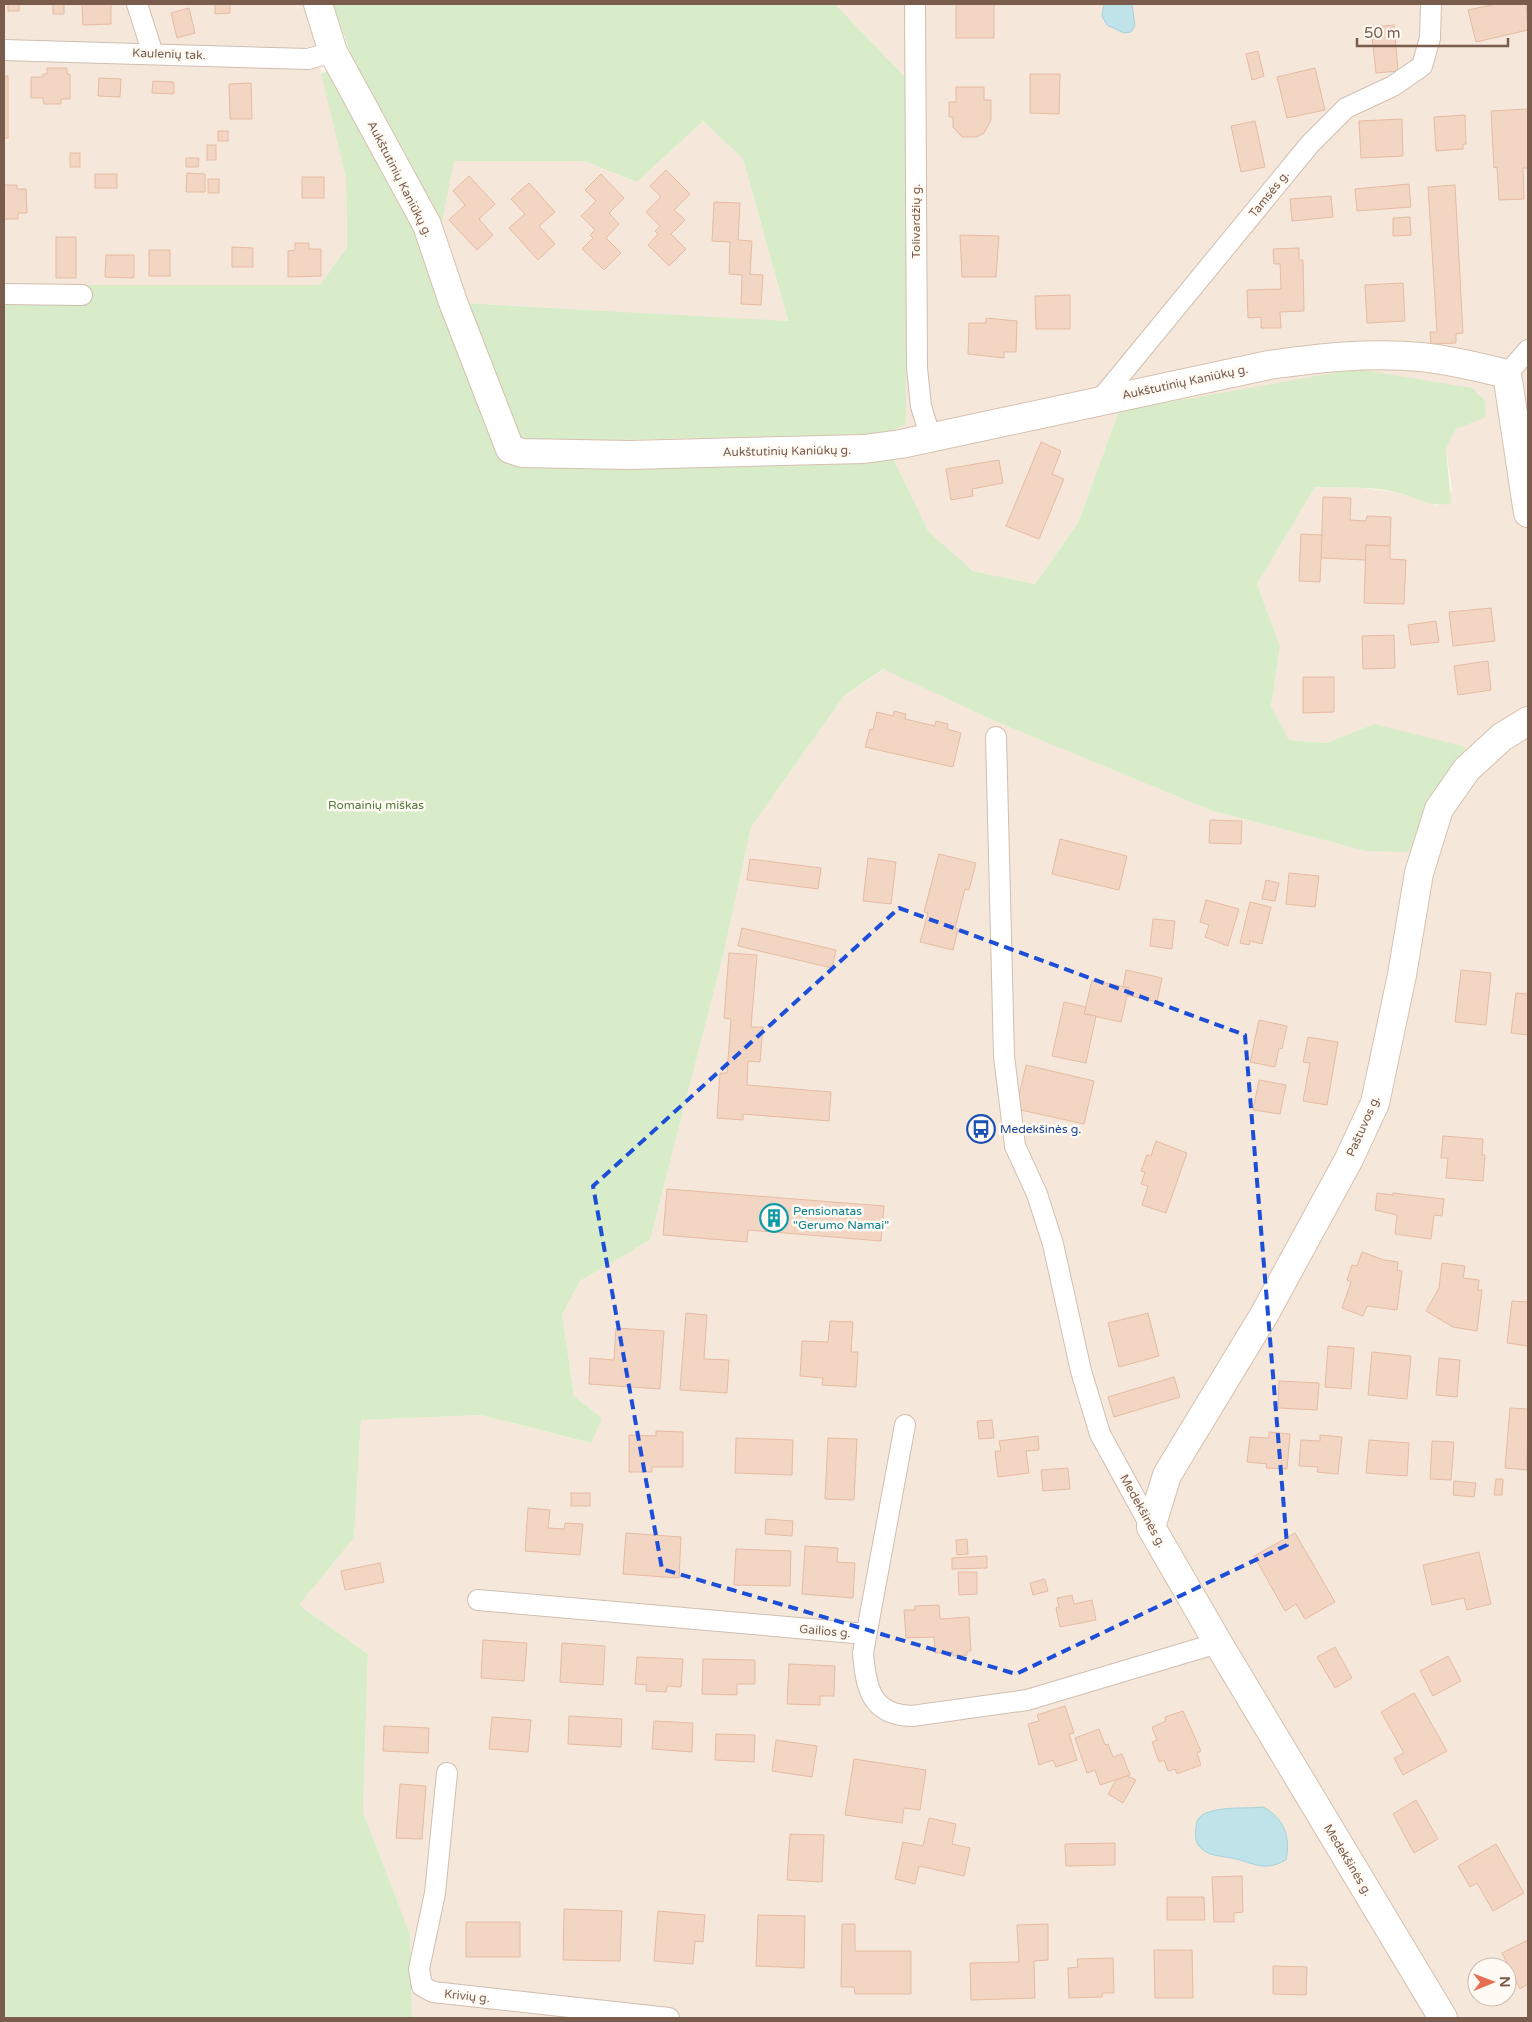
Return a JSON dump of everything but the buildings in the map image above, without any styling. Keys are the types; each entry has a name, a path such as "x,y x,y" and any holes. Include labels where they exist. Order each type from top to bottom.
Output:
{"street":[{"path":"137,4 153,54"},
{"name":"Aukštutinių Kaniūkų g.","path":"318,4 333,52 427,225 453,302 510,449 522,453 629,455 864,450 901,444 930,436 1269,365 1329,357 1384,355 1422,357 1507,374"},
{"name":"Tolivardžių g.","path":"915,4 917,368 921,406 930,436"},
{"name":"Tamsės g.","path":"1100,400 1310,144 1346,108 1393,86 1422,66 1430,38 1431,4"},
{"name":"Kaulenių tak.","path":"4,50 308,59 333,52"},
{"path":"4,294 82,296"},
{"path":"1528,350 1507,374 1528,513"},
{"name":"Paštuvos g.","path":"1151,1527 1167,1475 1264,1315 1349,1159 1376,1103 1402,975 1419,873 1439,809 1467,769 1502,737 1528,721"},
{"name":"Medekšinės g.","path":"996,736 1004,1056 1009,1115 1015,1146 1037,1194 1053,1244 1081,1370 1100,1434 1218,1643 1443,2018"},
{"path":"866,1634 905,1425"},
{"name":"Gailios g.","path":"478,1600 866,1634 864,1653 869,1691 878,1705 895,1715 912,1716 1027,1700 1218,1643"},
{"name":"Krivių g.","path":"447,1773 434,1893 419,1969 422,1986 433,1992 669,2018"}],"highlighted area":[{"path":"899,908 1245,1035 1287,1545 1016,1674 662,1569 593,1186"}],"shaded area":[{"path":"4,4 318,4 318,57 346,178 347,247 320,285 83,285 4,293"},
{"path":"835,4 1528,4 1528,2018 412,2018 410,1934 363,1812 368,1654 299,1605 354,1538 361,1420 481,1415 590,1443 602,1418 574,1396 562,1315 580,1281 650,1240 724,952 751,827 844,696 884,669 997,722 1210,810 1365,851 1374,724 1326,743 1289,740 1271,706 1280,646 1257,584 1315,487 1363,488 1396,492 1438,506 1452,490 1446,449 1456,429 1119,411 1078,523 1035,584 973,571 928,531 893,458 885,434 906,78"},
{"path":"703,121 743,159 788,322 453,302 436,251 453,161 584,161 637,182"}],"green space":[{"path":"333,4 835,4 906,78 906,424 885,434 531,442 515,439 465,303 788,321 743,159 703,121 637,182 584,161 454,161 439,236 359,77"},
{"name":"Romainių miškas","path":"332,71 419,235 511,459 537,468 893,458 928,531 973,571 1035,584 1078,523 1119,411 1357,369 1472,388 1485,401 1486,417 1456,429 1446,449 1451,503 1436,505 1396,492 1376,489 1315,487 1257,584 1280,646 1271,706 1289,740 1326,743 1374,724 1466,747 1426,823 1408,852 1365,851 1210,810 997,722 883,669 844,696 751,827 724,952 650,1240 580,1281 562,1315 574,1396 602,1418 591,1443 481,1415 361,1420 354,1538 299,1605 368,1654 363,1812 410,1934 412,2018 4,2018 4,293 83,285 320,285 347,247 346,178 321,73"}],"water":[{"path":"1104,4 1132,4 1135,26 1131,32 1124,33 1107,25 1102,16"},
{"path":"1263,1807 1276,1817 1284,1829 1287,1844 1286,1860 1271,1866 1258,1865 1212,1854 1198,1845 1196,1825 1198,1819 1204,1814 1220,1809"}],"place":[{"name":"Medekšinės g.","path":"981,1129"},
{"name":"Pensionatas \"Gerumo Namai\"","path":"774,1218"}]}
